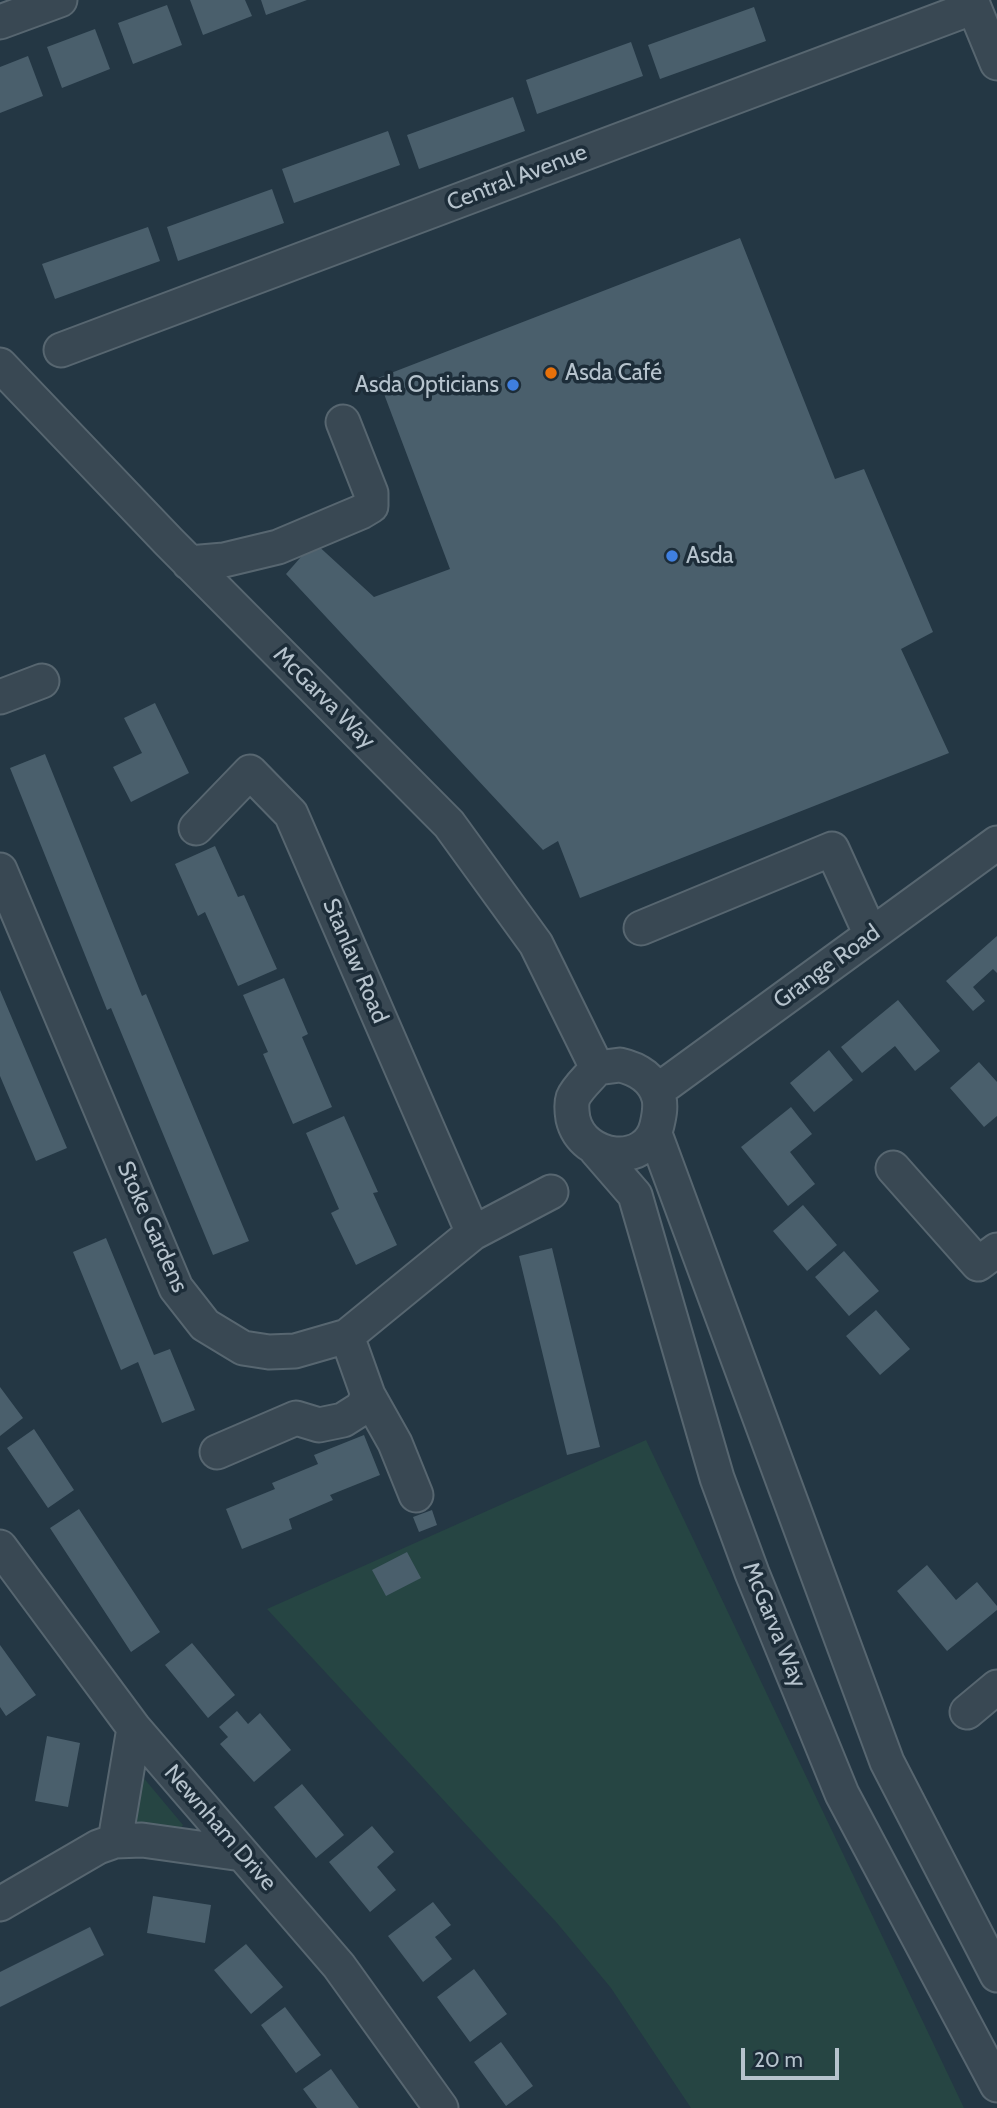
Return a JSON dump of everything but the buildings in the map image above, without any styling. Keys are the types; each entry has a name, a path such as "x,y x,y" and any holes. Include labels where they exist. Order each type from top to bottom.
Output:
{"street":[{"path":"0,22 60,0"},
{"path":"972,4 997,62"},
{"name":"Central Avenue","path":"61,350 972,4"},
{"name":"McGarva Way","path":"3,370 449,824 536,944 597,1068"},
{"path":"190,563 224,560 278,547 371,506 371,493 343,422"},
{"path":"0,697 41,681"},
{"name":"Stanlaw Road","path":"196,828 250,772 291,814 472,1233"},
{"name":"Grange Road","path":"657,1091 997,844"},
{"path":"641,928 832,849 871,935"},
{"name":"Stoke Gardens","path":"0,870 176,1289 205,1325 243,1348 269,1352 295,1350 347,1336 472,1233 551,1192"},
{"path":"655,1134 637,1150 622,1154 606,1154 596,1150 584,1141 575,1128 573,1097 597,1068 620,1065 641,1073 657,1091 661,1107 655,1134 887,1762 997,1975"},
{"name":"McGarva Way","path":"596,1150 635,1195 717,1478 757,1585 842,1794 997,2085"},
{"path":"894,1167 978,1264 997,1250"},
{"path":"347,1336 368,1395 395,1443 416,1495"},
{"path":"217,1451 296,1418 319,1425 343,1420 362,1408 368,1395"},
{"name":"Newnham Drive","path":"0,1547 134,1728 339,1966 441,2108"},
{"path":"967,1712 997,1687"},
{"path":"115,1840 134,1728"},
{"path":"0,1904 98,1847 115,1840 142,1840 242,1854"}],"green space":[{"path":"646,1440 964,2108 691,2108 611,1988 557,1923 267,1609"},
{"path":"137,1770 183,1825 179,1832 129,1823"}],"place":[{"name":"Asda Café","path":"551,373"},
{"name":"Asda Opticians","path":"513,385"},
{"name":"Asda","path":"672,556"}]}
